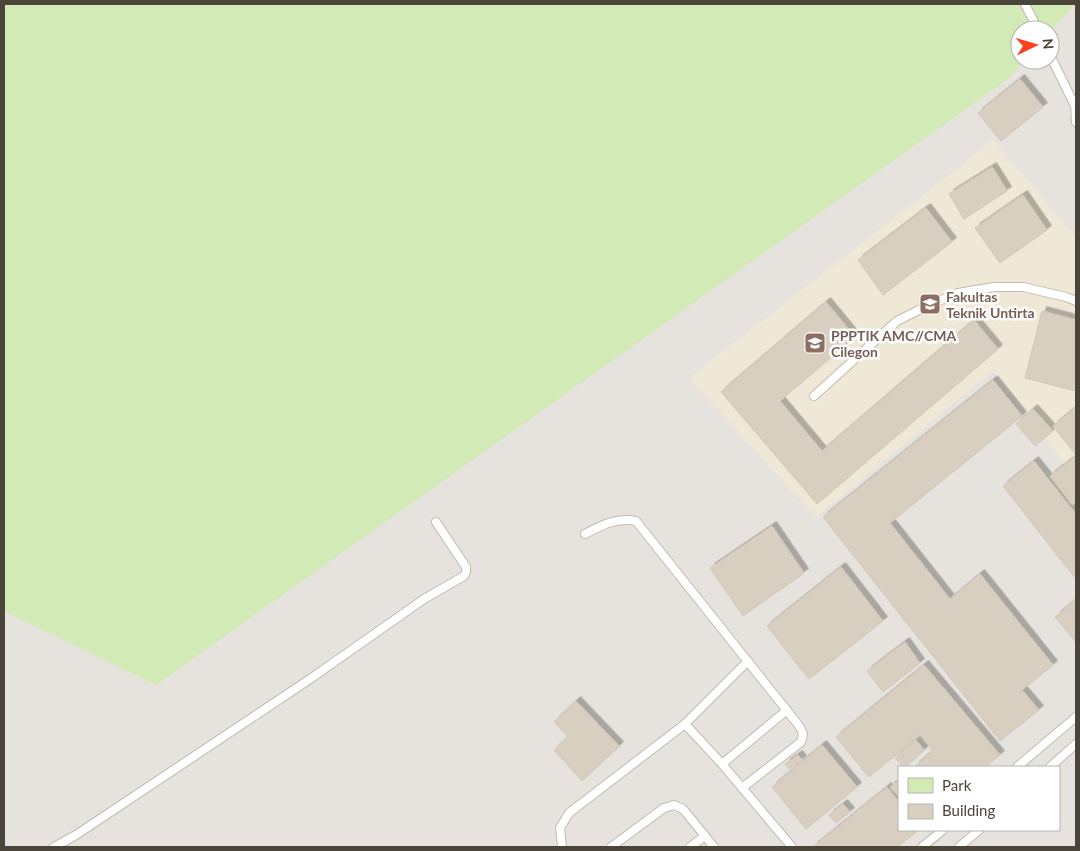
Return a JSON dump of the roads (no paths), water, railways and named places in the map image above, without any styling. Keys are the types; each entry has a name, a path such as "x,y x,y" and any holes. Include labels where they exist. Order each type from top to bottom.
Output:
{"lane":[{"path":"1025,4 1033,20"},
{"path":"1058,70 1075,101 1076,122"},
{"path":"814,396 896,321 958,293 994,287 1022,287 1076,301"},
{"path":"585,534 610,522 625,519 636,521 787,710 803,734 801,742 742,788"},
{"path":"54,847 84,830 310,679 424,599 464,576 466,567 436,522"},
{"path":"562,847 560,828 568,813 685,724 748,661"},
{"path":"722,764 787,710"},
{"path":"1018,766 1076,717"},
{"path":"685,724 722,764 792,847"},
{"path":"1051,766 1076,744"},
{"path":"611,847 664,808 674,805 684,809 714,847"},
{"path":"926,846 942,831"},
{"path":"959,847 978,831"},
{"path":"690,847 705,836"}],"place":[{"name":"Fakultas Teknik Untirta","path":"930,304"},
{"name":"PPPTIK AMC//CMA Cilegon","path":"815,343"}]}
